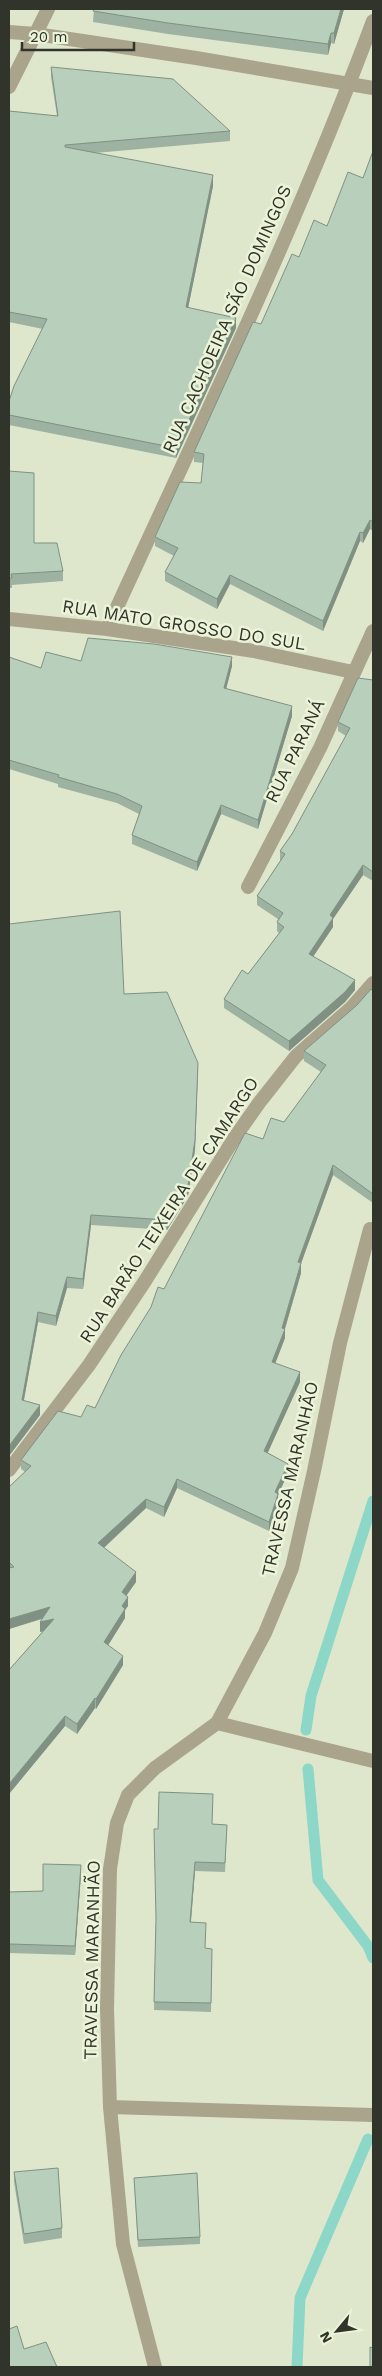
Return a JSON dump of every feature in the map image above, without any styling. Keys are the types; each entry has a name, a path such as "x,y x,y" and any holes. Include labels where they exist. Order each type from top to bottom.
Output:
{"street":[{"path":"9,87 48,9"},
{"name":"RUA CACHOEIRA SÃO DOMINGOS","path":"107,629 247,324 350,82 373,21"},
{"path":"9,32 36,34 350,82 373,88"},
{"name":"RUA MATO GROSSO DO SUL","path":"9,619 107,629 254,651 353,672"},
{"name":"RUA PARANÁ","path":"248,887 320,748 373,631"},
{"name":"RUA BARÃO TEIXEIRA DE CAMARGO","path":"9,1470 89,1365 145,1281 235,1137 259,1103 296,1056 351,1008 373,983"},
{"name":"TRAVESSA MARANHÃO","path":"155,2367 123,2244 110,2107 107,2009 110,1869 117,1823 128,1795 155,1768 217,1723 265,1633 292,1568 340,1343 370,1229"},
{"path":"217,1723 373,1761"},
{"path":"110,2107 373,2115"}],"building":[{"path":"94,9 341,9 334,33 331,33 328,44 168,23 93,11"},
{"path":"51,67 173,79 230,131 65,145 65,147 213,175 186,307 236,318 176,448 9,415 9,401 14,386 47,319 9,312 9,111 58,116"},
{"path":"373,151 373,522 370,520 363,533 360,532 323,621 230,575 217,599 165,572 178,548 155,537 180,482 201,483 204,454 194,452 253,322 261,324 292,254 299,257 314,220 327,226 348,172 363,178"},
{"path":"9,471 34,473 34,543 57,543 63,571 11,574 12,578 9,578"},
{"path":"88,638 154,644 232,657 224,688 292,706 258,820 221,805 197,862 132,835 142,806 117,794 58,777 59,775 9,760 9,657 41,668 46,652 81,661"},
{"path":"358,678 373,680 373,872 363,865 330,915 333,918 309,954 355,980 345,992 289,1041 224,999 242,970 248,974 284,927 277,922 283,913 257,896 285,854 280,851 292,834 350,728 338,722"},
{"path":"120,911 124,994 167,992 198,1063 195,1140 188,1186 167,1220 91,1215 83,1279 67,1277 56,1316 38,1312 22,1400 40,1405 9,1446 9,924"},
{"path":"371,989 373,991 373,1194 333,1165 298,1262 301,1263 282,1328 285,1329 272,1362 300,1372 264,1451 288,1464 275,1492 278,1494 269,1522 177,1479 164,1507 146,1499 98,1543 136,1572 122,1592 128,1597 122,1606 125,1609 104,1642 123,1656 96,1699 77,1724 65,1716 9,1784 9,1670 54,1619 40,1622 50,1607 9,1619 9,1568 14,1567 9,1562 9,1487 31,1466 21,1460 58,1411 81,1417 87,1405 95,1408 121,1355 151,1307 158,1287 164,1289 245,1133 263,1139 271,1118 284,1122 326,1065 304,1051 357,1005"},
{"path":"159,1792 213,1794 212,1824 227,1825 225,1863 195,1862 190,1922 206,1923 205,1948 212,1949 211,2003 154,2002 156,1918 154,1829 158,1829"},
{"path":"43,1864 81,1865 75,1946 9,1944 9,1892 43,1891"},
{"path":"58,2168 62,2228 24,2234 14,2172"},
{"path":"197,2173 200,2237 138,2240 134,2178"},
{"path":"17,2326 24,2349 46,2342 57,2367 9,2367 9,2329"},
{"path":"370,2347 373,2348 373,2367 370,2367"}],"waterway":[{"path":"306,1730 311,1696 373,1501"},
{"path":"308,1769 318,1880 368,1946 373,1958"},
{"path":"297,2367 300,2298 368,2139"}]}
